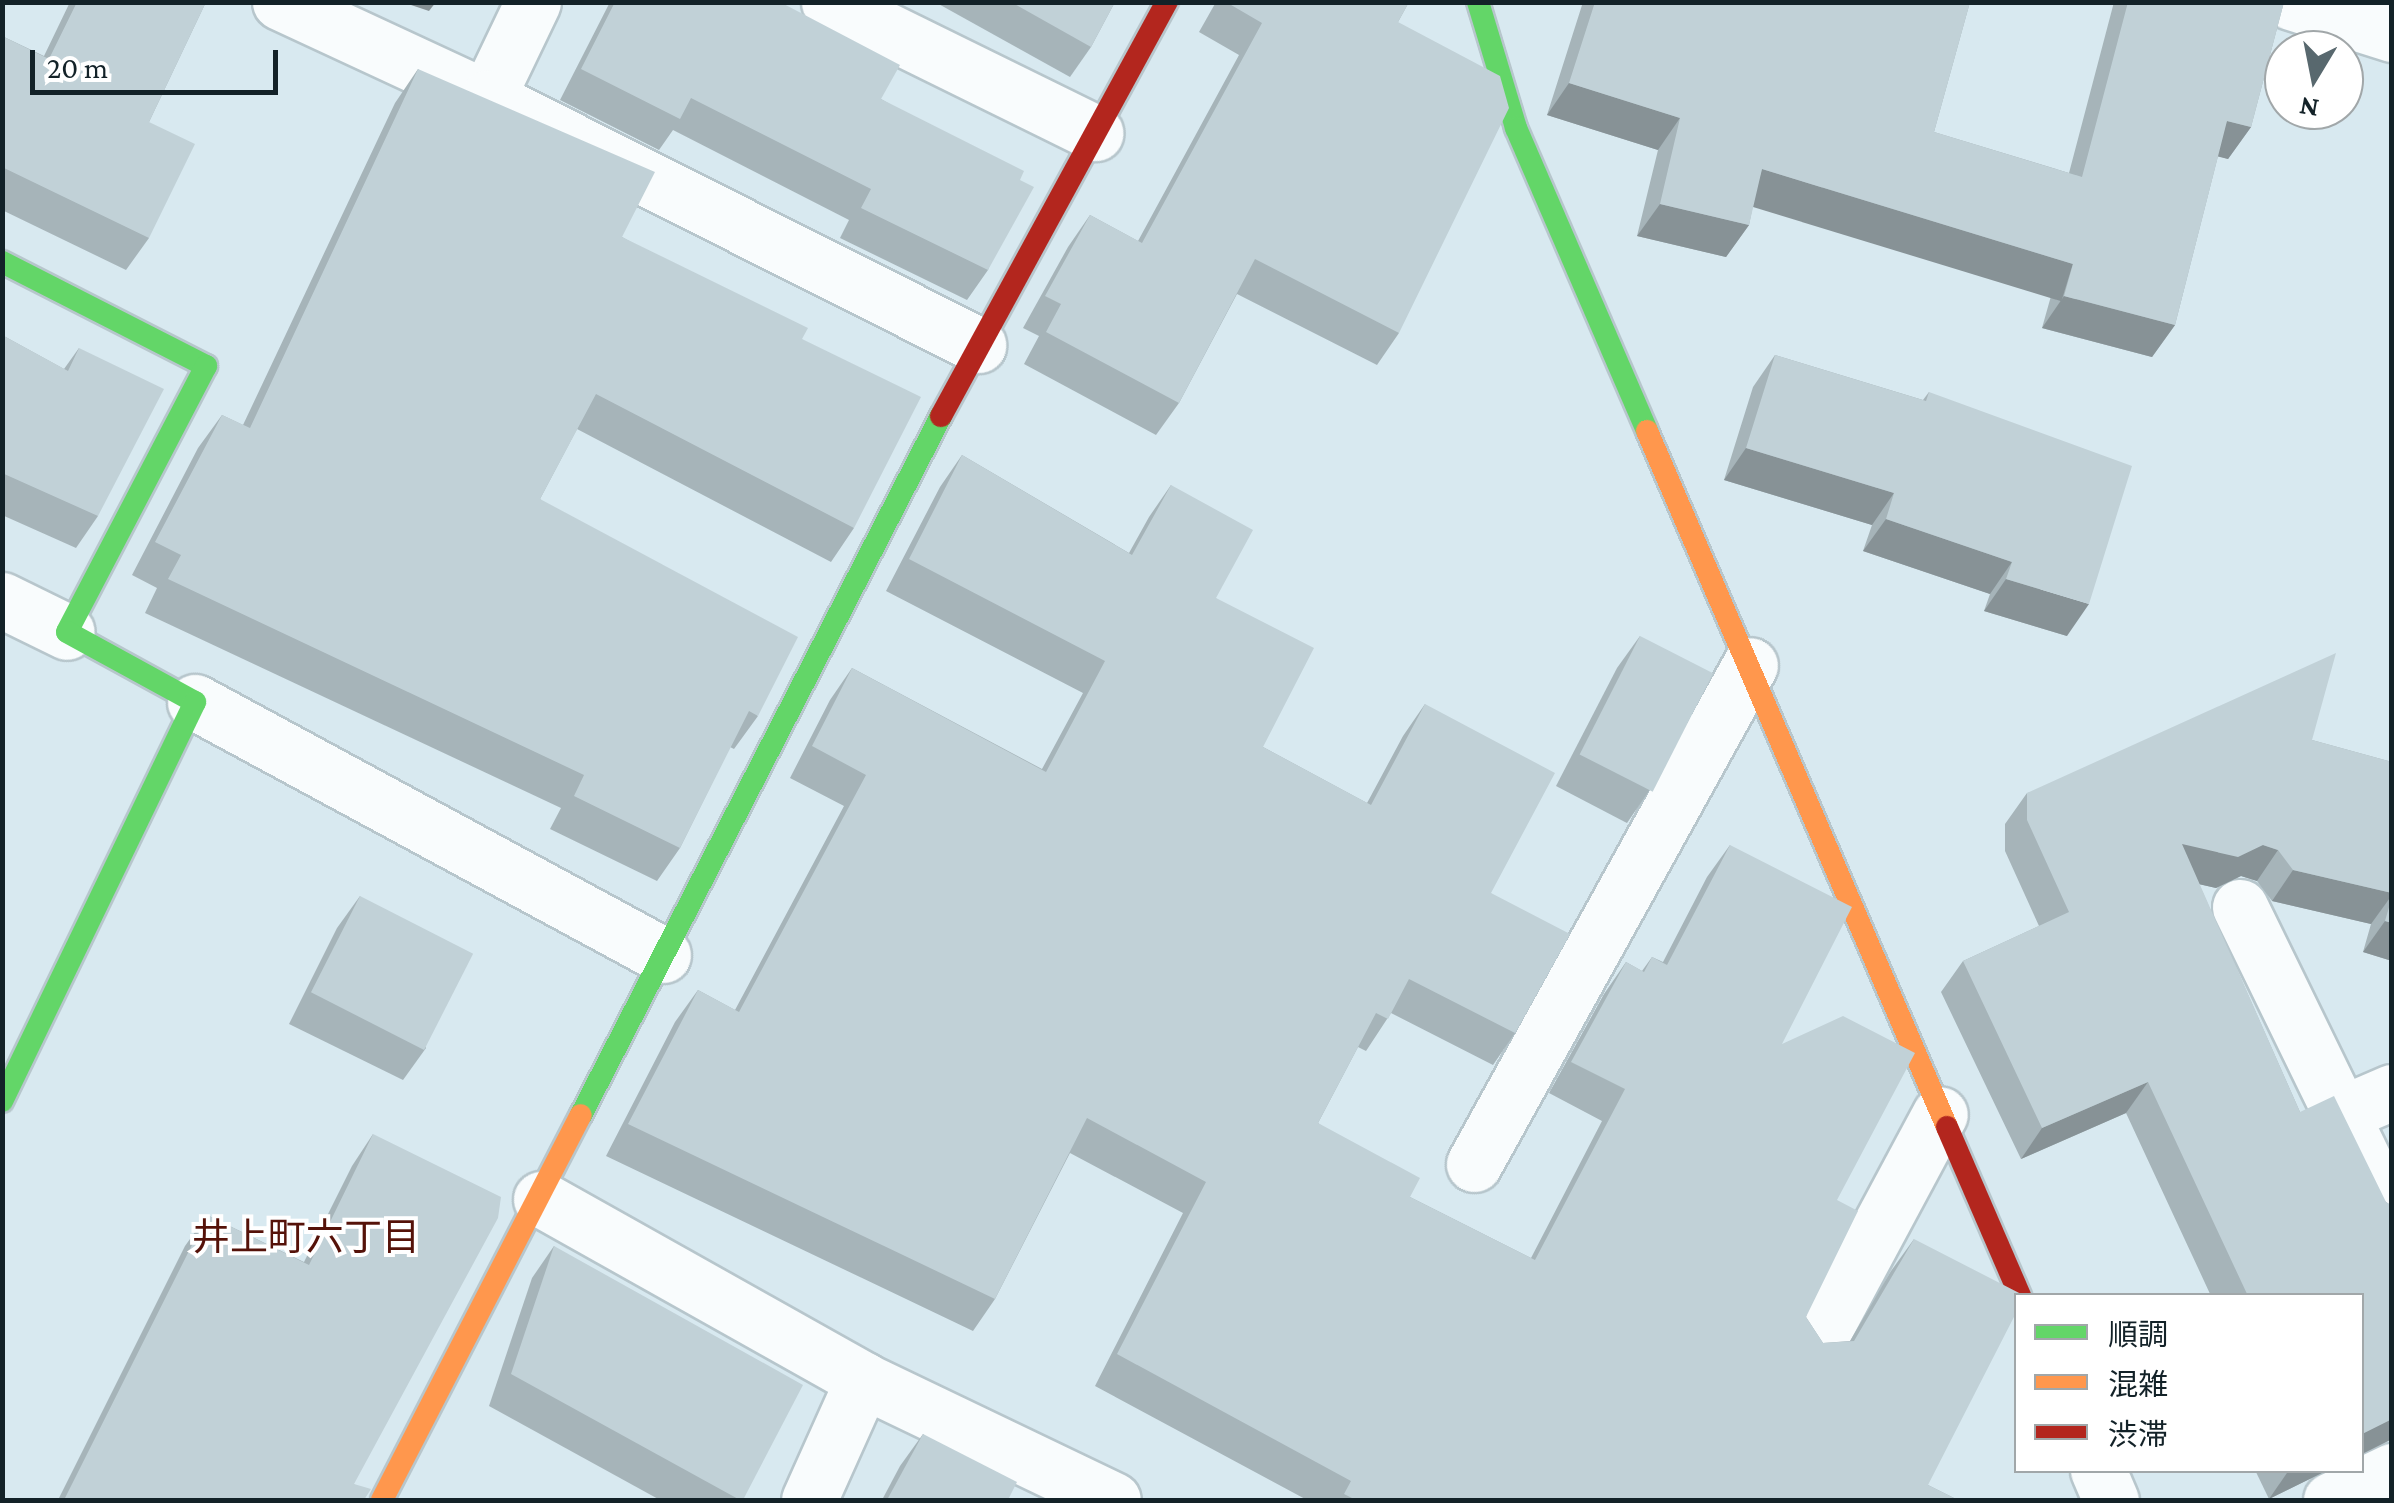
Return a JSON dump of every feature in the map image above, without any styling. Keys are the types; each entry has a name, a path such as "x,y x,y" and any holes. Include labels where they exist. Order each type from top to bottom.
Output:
{"street":[{"path":"280,2 487,98 978,345"},
{"path":"487,98 533,2"},
{"path":"829,2 1095,133"},
{"path":"382,1500 541,1199 978,345 1167,2"},
{"path":"1478,2 1516,128 2019,1293"},
{"path":"2290,2 2392,34"},
{"path":"2,262 206,366 67,632"},
{"path":"2,600 663,955"},
{"path":"1474,1164 1750,665"},
{"path":"2,1101 196,702"},
{"path":"2240,907 2367,1102 2392,1219"},
{"path":"1816,1347 1940,1114"},
{"path":"541,1199 863,1380 1113,1500"},
{"path":"808,1500 863,1380"},
{"path":"2332,1500 2392,1471"},
{"path":"2099,1473 2111,1500"}],"building":[{"path":"77,2 206,2 149,122 195,144 149,238 2,167 2,36 49,59"},
{"path":"615,2 780,2 900,65 881,99 1024,171 1020,180 1034,187 988,270 861,208 871,189 691,98 680,119 581,69"},
{"path":"1011,2 1115,2 1091,47"},
{"path":"1226,2 1409,2 1398,22 1500,76 1509,108 1399,333 1255,259 1179,403 1046,332 1061,304 1045,296 1090,215 1142,243 1262,23"},
{"path":"1595,2 1970,2 1934,132 2082,177 2128,2 2284,2 2277,30 2264,30 2264,78 2251,127 2227,121 2175,325 2064,296 2073,264 1762,169 1749,225 1660,204 1680,118 1569,83"},
{"path":"418,69 655,172 622,237 808,328 802,339 921,397 854,528 596,394 540,499 798,637 758,716 749,711 680,848 574,796 584,775 168,579 181,555 155,542 222,415 250,428"},
{"path":"2,335 68,371 79,348 164,389 98,516 2,473"},
{"path":"1775,355 1926,401 1929,392 2132,466 2089,604 2006,579 2012,562 1886,519 1894,493 1746,448"},
{"path":"962,455 1132,555 1171,485 1253,530 1216,598 1314,648 1263,747 1371,805 1425,704 1555,773 1491,893 1570,934 1515,1033 1409,979 1388,1019 1376,1013 1318,1123 1420,1178 1410,1197 1535,1260 1625,1089 1571,1062 1626,962 1644,972 1652,957 1667,965 1730,845 1852,907 1782,1044 1843,1016 1915,1053 1837,1200 1858,1211 1806,1317 1823,1343 1854,1341 1914,1239 2019,1293 2014,1293 2014,1317 1928,1485 1958,1500 1356,1500 1344,1494 1351,1481 1117,1354 1206,1182 1087,1118 995,1299 628,1124 698,990 739,1012 866,775 812,746 852,668 1046,772 1105,661 909,559"},
{"path":"1640,636 1713,673 1653,792 1580,755"},
{"path":"2336,653 2312,740 2392,762 2392,893 2293,870 2278,850 2263,845 2238,857 2182,844 2300,1112 2334,1096 2386,1202 2392,1206 2392,1419 2364,1433 2364,1293 2247,1293 2148,1082 2042,1128 1963,961 2069,912 2027,820 2027,793"},
{"path":"360,896 473,954 424,1050 311,992"},
{"path":"2392,897 2392,923 2385,921"},
{"path":"373,1134 501,1197 498,1218 354,1484 371,1489 364,1500 64,1500 207,1215 309,1265"},
{"path":"554,1246 803,1385 743,1500 511,1374"},
{"path":"923,1434 1017,1482 1008,1500 887,1500"}],"traffic: fast":[{"path":"1478,2 1516,128 1647,431"},
{"path":"2,262 206,366 67,632 195,702 2,1101"},
{"path":"581,1115 941,416"}],"traffic: slow":[{"path":"1647,431 1947,1127"},
{"path":"382,1500 581,1115"}],"traffic: jam":[{"path":"941,416 1167,2"},
{"path":"1947,1127 2019,1293"}],"district":[{"name":"井上町六丁目","path":"306,1238"}]}
